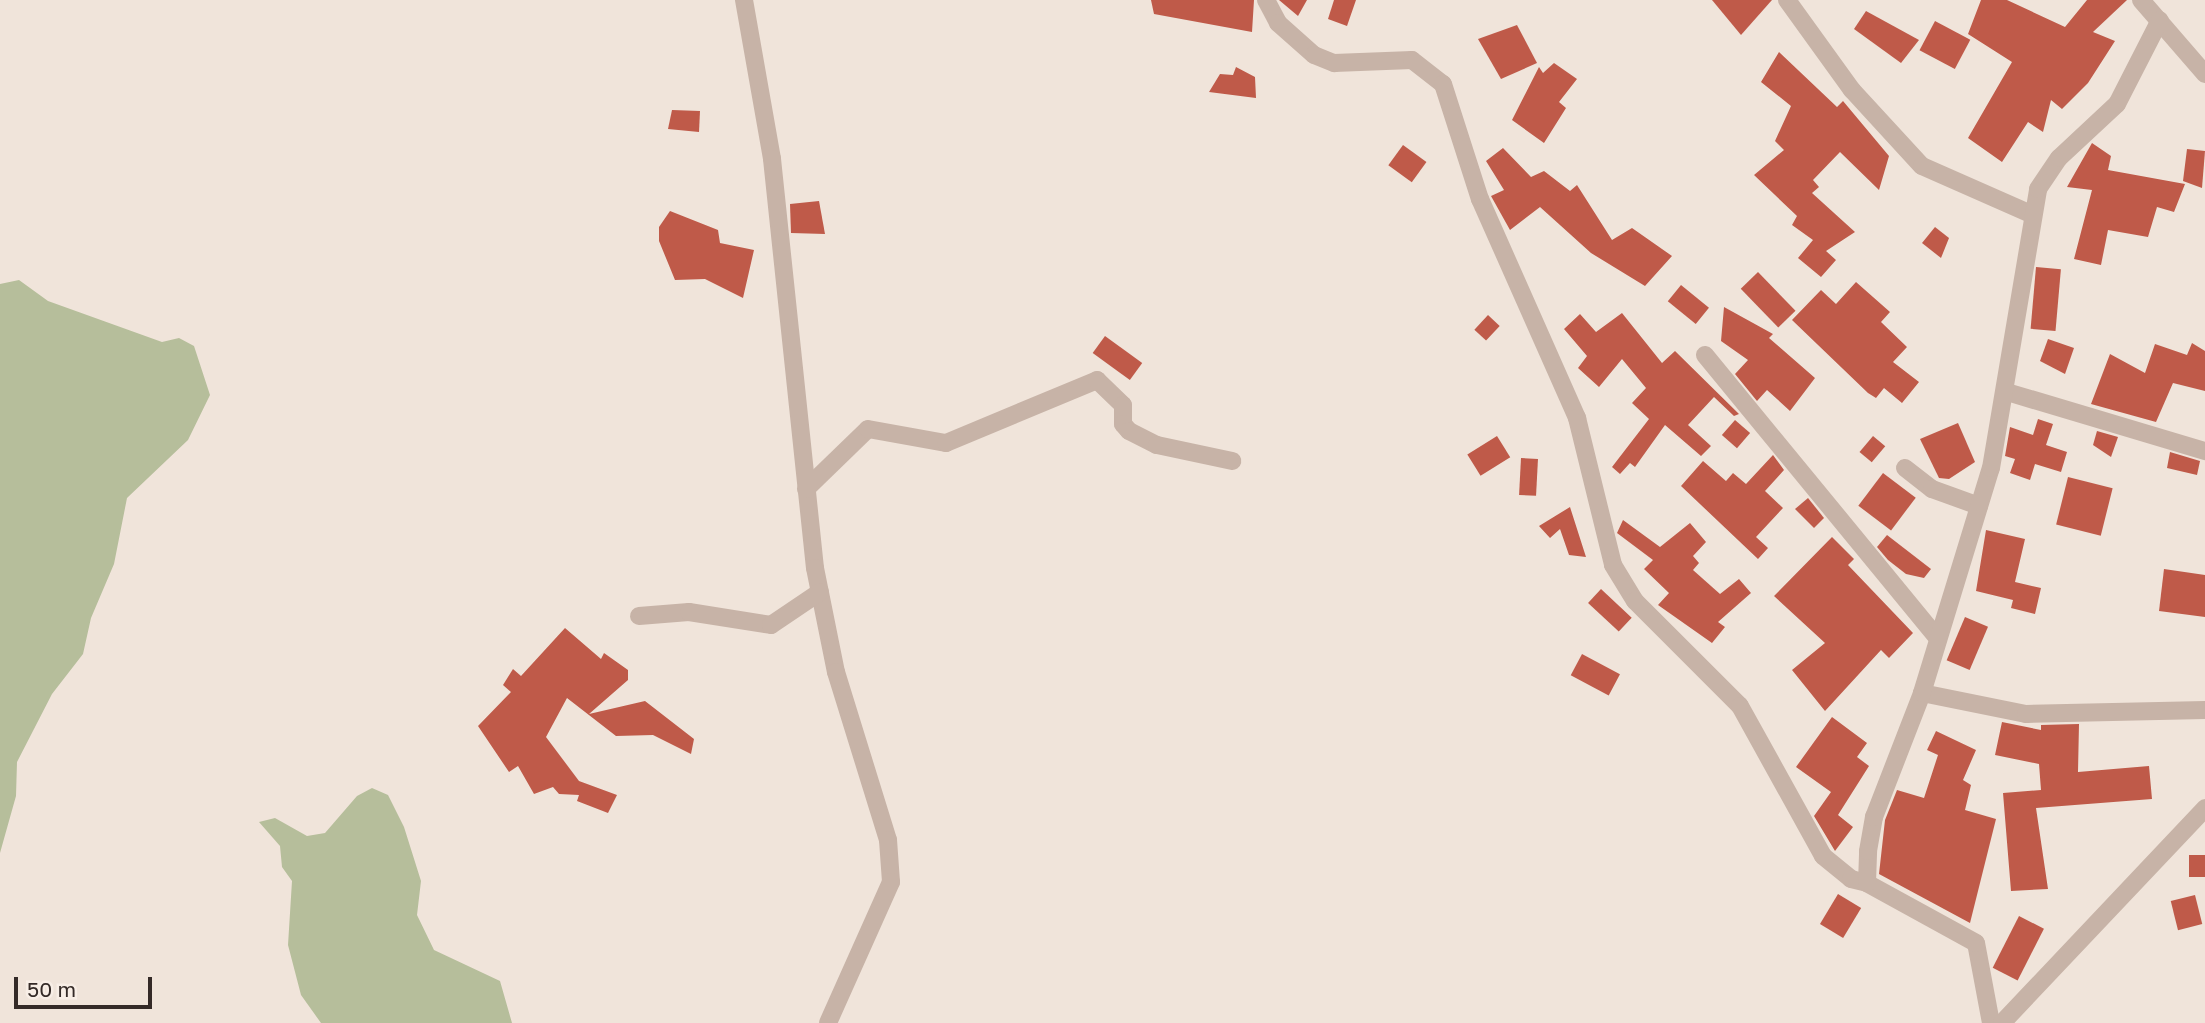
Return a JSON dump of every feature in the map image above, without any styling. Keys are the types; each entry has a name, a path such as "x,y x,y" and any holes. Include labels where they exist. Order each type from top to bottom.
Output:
{"street":[{"path":"744,0 772,159 806,489 820,592 836,672 888,841 891,882 828,1023"},
{"path":"1266,0 1278,23 1314,55 1334,63 1412,60 1443,84 1480,199 1577,418 1614,565 1635,601 1740,706 1823,856 1851,879 1867,883 1976,943 1991,1023"},
{"path":"1787,0 1852,90 1922,166 2031,214"},
{"path":"2141,0 2205,74"},
{"path":"1867,883 1874,817 1922,694 1979,506 2007,392 2031,214 2048,171 2117,104 2160,20"},
{"path":"1705,355 1938,639"},
{"path":"806,489 868,429 946,443 1097,380 1123,405 1123,424 1129,431 1157,445 1232,461"},
{"path":"2007,392 2205,451"},
{"path":"1905,468 1932,489 1979,506"},
{"path":"639,615 689,612 771,625 820,592"},
{"path":"1922,694 2026,714 2205,710"},
{"path":"2001,1023 2205,808"}],"green space":[{"path":"19,280 48,301 162,342 179,338 194,346 210,395 188,440 127,498 114,564 91,618 83,654 52,694 17,762 16,796 0,853 0,284"},
{"path":"372,788 388,795 404,827 421,881 417,915 434,950 500,981 512,1023 321,1023 301,995 288,945 292,881 282,867 280,846 259,822 275,818 307,836 325,833 357,796"}],"building":[{"path":"1151,0 1254,0 1252,32 1154,14"},
{"path":"1279,0 1307,0 1298,16"},
{"path":"1334,0 1356,0 1347,26 1328,19"},
{"path":"1712,0 1772,0 1741,35"},
{"path":"1981,0 2007,0 2065,27 2087,0 2127,0 2093,32 2115,41 2088,83 2062,109 2051,100 2043,132 2028,122 2002,162 1968,138 2012,62 1968,34"},
{"path":"1866,11 1919,40 1901,63 1854,29"},
{"path":"1935,21 1970,40 1955,69 1920,50"},
{"path":"1517,25 1537,63 1501,79 1478,39"},
{"path":"1779,52 1837,107 1843,101 1889,156 1879,190 1840,152 1813,180 1819,187 1812,193 1855,232 1826,251 1836,260 1821,277 1798,258 1813,240 1792,225 1797,216 1754,175 1784,150 1775,141 1791,106 1761,82"},
{"path":"1554,63 1577,79 1559,102 1566,108 1544,143 1512,120 1539,67 1543,73"},
{"path":"1236,67 1255,77 1256,98 1209,92 1220,74 1233,75"},
{"path":"672,110 700,111 699,132 668,129"},
{"path":"2092,143 2111,156 2108,170 2185,184 2174,212 2157,207 2148,237 2108,230 2101,265 2074,259 2092,190 2067,187"},
{"path":"1403,145 1426,162 1412,182 1388,165"},
{"path":"1503,148 1531,177 1544,171 1570,191 1577,185 1612,240 1632,228 1672,256 1645,286 1591,253 1540,207 1510,230 1491,196 1504,190 1486,161"},
{"path":"2187,149 2205,151 2202,188 2183,181"},
{"path":"819,201 825,234 791,233 790,204"},
{"path":"670,211 718,230 720,243 754,250 743,298 705,279 675,280 659,241 659,227"},
{"path":"1935,227 1949,238 1941,258 1922,243"},
{"path":"2036,267 2061,269 2056,331 2031,329"},
{"path":"1758,272 1796,311 1778,328 1741,289"},
{"path":"1856,282 1890,312 1881,322 1907,347 1893,362 1919,382 1902,403 1884,388 1876,398 1868,393 1792,320 1821,290 1836,304"},
{"path":"1681,285 1709,308 1696,324 1668,301"},
{"path":"1724,307 1773,334 1769,338 1815,378 1790,411 1767,390 1757,401 1735,374 1748,360 1721,341"},
{"path":"1622,313 1662,363 1675,351 1739,414 1734,416 1714,397 1688,425 1711,446 1701,456 1665,425 1635,467 1630,463 1620,474 1612,467 1649,419 1632,403 1646,388 1622,359 1599,387 1578,368 1587,356 1564,329 1580,314 1596,332"},
{"path":"1488,315 1500,326 1486,341 1474,330"},
{"path":"1105,336 1142,363 1130,380 1093,353"},
{"path":"2048,339 2074,348 2065,374 2040,361"},
{"path":"2192,343 2205,351 2205,391 2173,383 2156,422 2091,404 2110,354 2145,373 2155,344 2187,355"},
{"path":"2038,419 2053,424 2046,445 2067,452 2061,472 2035,464 2030,480 2010,473 2015,459 2005,456 2010,427 2033,435"},
{"path":"1735,420 1750,433 1737,448 1722,435"},
{"path":"1958,423 1975,462 1949,479 1939,478 1920,439"},
{"path":"2097,431 2118,437 2111,457 2093,445"},
{"path":"1497,436 1510,457 1481,476 1467,455"},
{"path":"1873,436 1885,446 1872,462 1860,452"},
{"path":"2170,452 2200,461 2197,475 2167,468"},
{"path":"1773,455 1784,470 1765,491 1783,508 1756,537 1768,548 1758,559 1681,486 1703,461 1726,481 1733,473 1746,484"},
{"path":"1521,458 1538,459 1536,496 1519,495"},
{"path":"1883,473 1916,498 1891,530 1858,506"},
{"path":"2068,477 2113,488 2101,536 2056,525"},
{"path":"1808,498 1824,518 1814,528 1795,509"},
{"path":"1570,507 1586,557 1569,555 1560,529 1550,538 1539,526"},
{"path":"1623,520 1660,547 1690,523 1706,542 1693,556 1699,563 1693,570 1720,594 1739,579 1751,593 1718,622 1725,627 1712,643 1658,605 1669,593 1644,569 1653,560 1617,533"},
{"path":"1986,530 2025,539 2015,582 2041,588 2035,614 2011,608 2013,600 1976,591"},
{"path":"1887,535 1931,569 1924,578 1906,574 1888,560 1877,547"},
{"path":"1832,537 1854,559 1848,565 1913,633 1889,658 1881,650 1825,711 1792,670 1825,643 1774,596"},
{"path":"2164,569 2205,575 2205,617 2159,611"},
{"path":"1601,589 1632,618 1619,632 1588,603"},
{"path":"1965,617 1988,627 1970,670 1947,660"},
{"path":"565,628 601,659 604,653 628,670 628,680 589,714 645,701 694,739 691,754 653,735 616,736 567,698 546,737 579,781 617,795 608,813 577,801 579,795 559,794 553,787 534,794 518,766 509,772 478,726 511,692 503,685 513,669 521,676"},
{"path":"1582,654 1620,674 1609,695 1571,675"},
{"path":"1832,717 1867,743 1857,757 1869,766 1838,815 1853,827 1835,851 1814,816 1831,792 1796,767"},
{"path":"2002,722 2041,730 2041,725 2079,724 2078,772 2149,766 2152,799 2036,808 2048,889 2011,891 2003,793 2041,790 2039,764 1995,755"},
{"path":"1936,731 1976,750 1963,780 1971,785 1965,810 1996,819 1970,923 1879,874 1885,820 1897,790 1924,798 1938,755 1927,750"},
{"path":"2189,855 2205,855 2205,877 2189,877"},
{"path":"1838,894 1861,908 1843,938 1820,924"},
{"path":"2195,895 2202,924 2178,930 2171,901"},
{"path":"2019,916 2044,929 2018,980 1993,968"}]}
